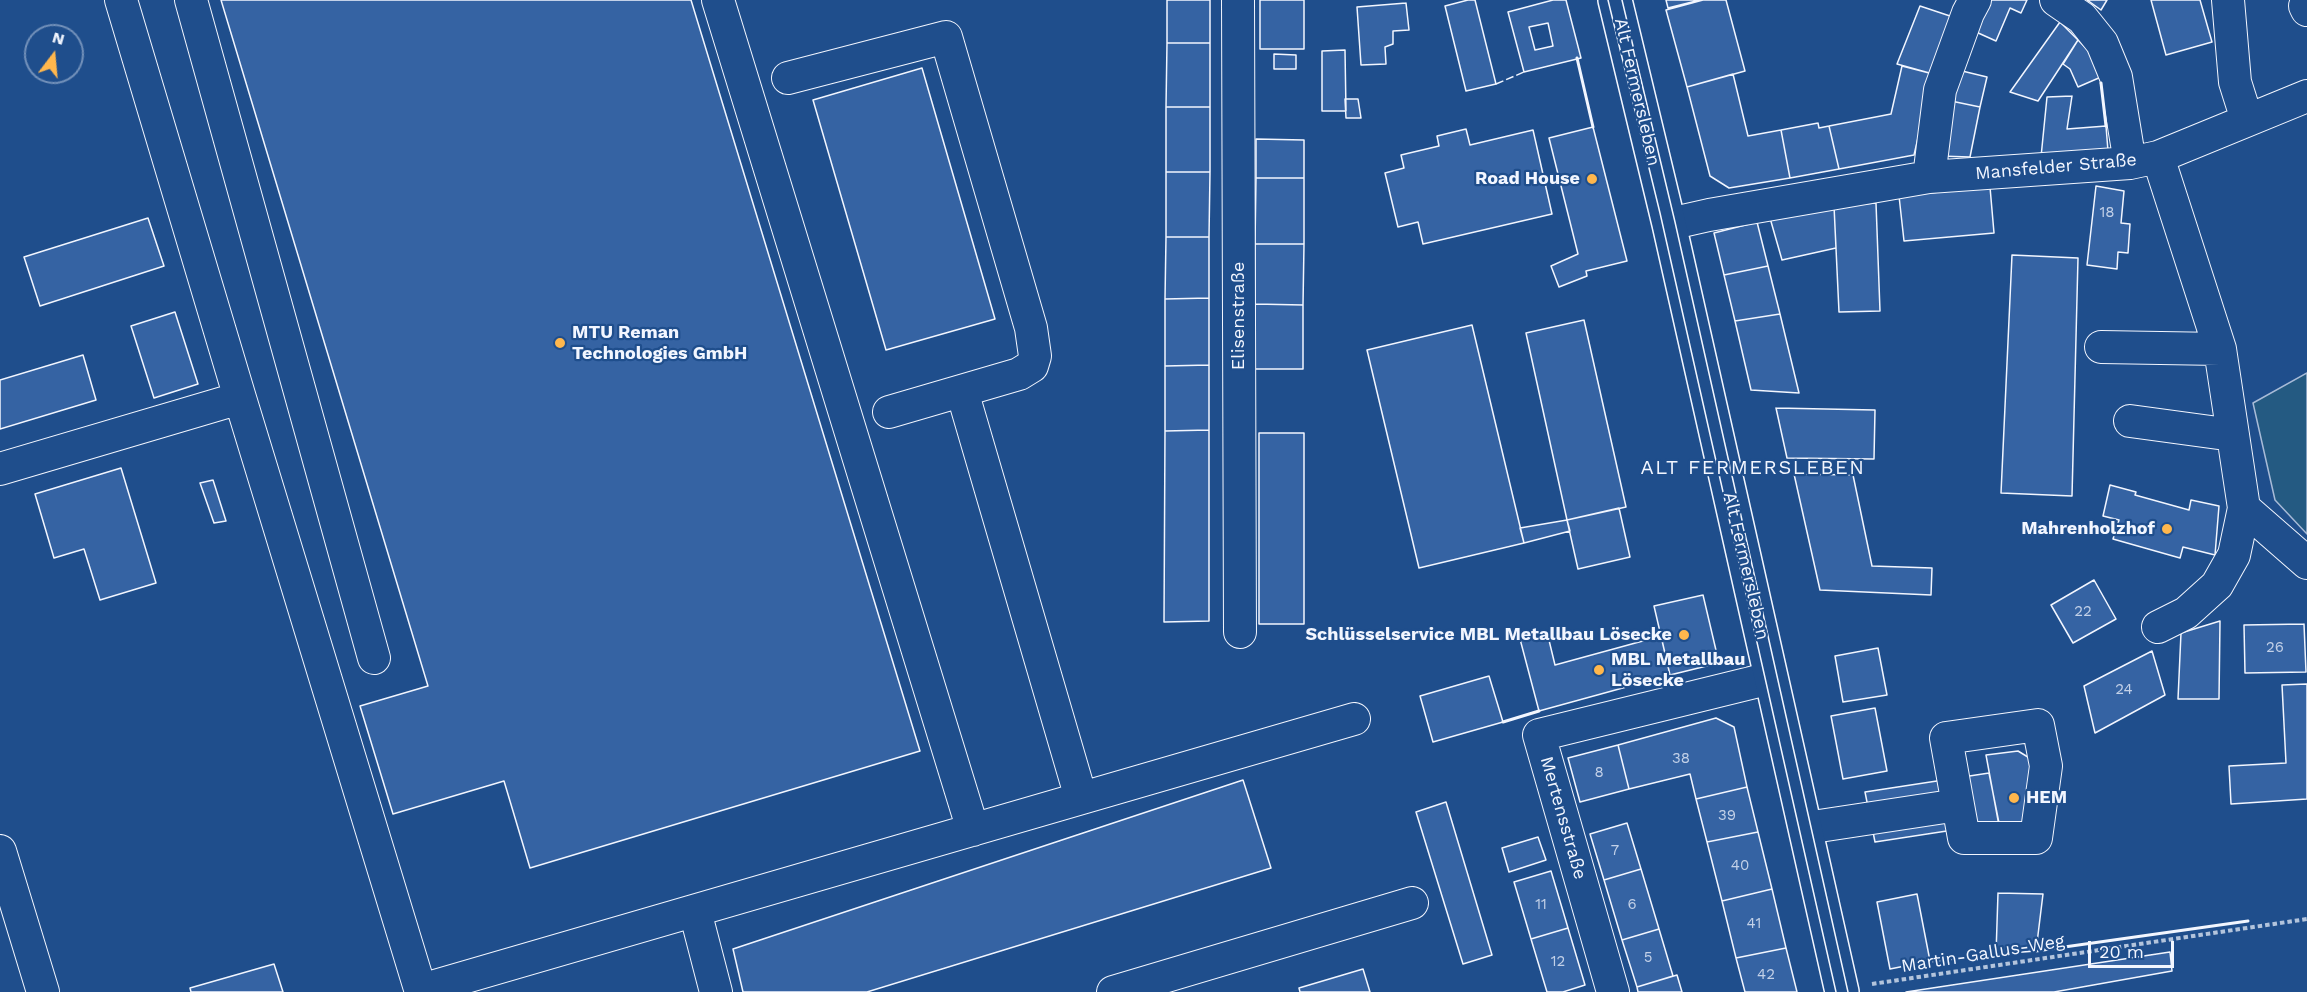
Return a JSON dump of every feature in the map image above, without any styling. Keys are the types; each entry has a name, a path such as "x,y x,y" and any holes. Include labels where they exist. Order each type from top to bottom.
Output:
{"main road":[{"name":"Alt Fermersleben","path":"1615,0 1669,224 1842,991"}],"street":[{"path":"121,0 421,991 1354,719"},
{"path":"191,0 374,658"},
{"path":"718,0 973,830"},
{"name":"Elisenstraße","path":"1238,0 1240,632"},
{"path":"1929,177 1940,90 1968,13 1975,0"},
{"path":"2056,0 2082,18 2102,43 2144,160 2307,96"},
{"path":"2228,0 2235,82 2247,120"},
{"path":"2307,6 2305,6 2307,10"},
{"path":"788,78 946,37 1031,328 1035,356 1032,366 1019,374 889,412"},
{"name":"Mansfelder Straße","path":"1669,224 1929,177 2144,160 2220,349 2244,508 2234,555 2217,585 2186,613 2158,627"},
{"path":"2101,347 2220,349"},
{"path":"962,391 1081,798"},
{"path":"0,469 240,399"},
{"path":"2130,422 2234,435"},
{"path":"2244,508 2307,564"},
{"name":"Mertensstraße","path":"1613,992 1539,735 1772,678"},
{"path":"1806,828 1958,805"},
{"path":"0,851 43,992"},
{"path":"1113,992 1412,903"},
{"path":"695,911 716,992"}],"path":[{"name":"Martin-Gallus-Weg","path":"1842,991 2307,919"}],"shaded area":[{"path":"2307,373 2307,534 2275,500 2253,403"}],"building":[{"name":"MTU Reman Technologies GmbH","path":"221,0 691,0 920,751 530,868 504,781 393,814 360,706 428,686"},
{"path":"1167,0 1210,0 1210,43 1167,43"},
{"path":"1260,0 1304,0 1304,49 1260,49"},
{"path":"1475,0 1496,84 1466,91 1445,6"},
{"path":"1553,0 1566,0 1581,58 1524,72 1508,12","holes":["1548,23 1553,46 1535,50 1529,27"]},
{"path":"1666,0 1700,0 1668,8"},
{"path":"1703,0 1726,0 1745,71 1687,87 1666,10"},
{"path":"1990,0 2027,0 2021,13 2010,8 1996,41 1976,32"},
{"path":"2087,0 2107,0 2101,10"},
{"path":"2151,0 2200,0 2212,42 2166,55"},
{"path":"1406,3 1409,30 1393,31 1393,44 1385,47 1386,64 1361,65 1357,7"},
{"path":"1920,6 1953,17 1933,74 1897,64"},
{"path":"2060,22 2078,40 2038,101 2010,92"},
{"path":"2078,40 2088,50 2101,77 2078,87 2070,69 2063,64"},
{"path":"1167,43 1210,43 1210,107 1166,107"},
{"path":"1345,50 1346,111 1322,111 1322,51"},
{"path":"1274,54 1296,55 1296,69 1274,69"},
{"path":"1902,66 1933,74 1914,155 1839,169 1829,126 1891,114"},
{"path":"922,68 995,319 886,350 813,100"},
{"path":"1958,70 1987,77 1980,107 1951,101"},
{"path":"1733,74 1748,136 1781,130 1790,178 1729,188 1710,176 1687,87"},
{"path":"2072,96 2067,129 2106,126 2108,151 2041,157 2047,97"},
{"path":"1345,99 1358,99 1361,118 1346,118"},
{"path":"1951,101 1980,107 1970,157 1939,156"},
{"path":"1166,107 1210,107 1210,172 1166,172"},
{"path":"1818,123 1819,128 1829,126 1839,169 1790,178 1781,130"},
{"path":"1593,127 1627,261 1586,271 1587,276 1559,287 1551,266 1578,254 1549,138"},
{"path":"1466,129 1470,145 1533,130 1552,214 1423,244 1418,222 1398,227 1385,173 1404,168 1401,155 1439,146 1437,136"},
{"path":"1256,139 1304,140 1304,178 1256,178"},
{"path":"1166,172 1210,172 1209,237 1166,237"},
{"path":"1256,178 1304,178 1304,244 1255,244"},
{"path":"2096,186 2124,191 2121,223 2130,224 2128,253 2118,252 2117,269 2087,265"},
{"path":"1990,187 1994,233 1904,241 1899,196"},
{"path":"1876,203 1880,311 1839,312 1834,206"},
{"path":"1834,206 1836,248 1782,260 1770,218"},
{"path":"148,218 164,266 40,306 24,257"},
{"path":"1757,222 1768,266 1724,275 1714,233"},
{"path":"1166,237 1209,237 1209,298 1165,299"},
{"path":"1255,244 1304,244 1303,305 1255,304"},
{"path":"2012,255 2078,258 2072,496 2001,493"},
{"path":"1768,266 1780,314 1735,321 1724,275"},
{"path":"1209,298 1209,365 1165,366 1165,299"},
{"path":"1255,304 1303,305 1303,369 1255,369"},
{"path":"175,312 198,384 154,398 131,326"},
{"path":"1780,314 1799,393 1751,390 1735,321"},
{"path":"1584,320 1626,507 1567,520 1526,333"},
{"path":"1472,325 1524,543 1419,568 1367,350"},
{"path":"83,355 96,400 0,429 0,380"},
{"path":"1209,365 1209,430 1165,431 1165,366"},
{"path":"1776,408 1875,410 1874,459 1787,458"},
{"path":"1209,430 1209,621 1164,622 1165,431"},
{"path":"1259,433 1304,433 1304,624 1259,624"},
{"path":"121,468 156,583 100,600 84,549 54,558 35,494"},
{"path":"1794,474 1853,475 1872,566 1932,568 1931,595 1820,590"},
{"path":"213,480 226,521 214,523 200,483"},
{"name":"Mahrenholzhof","path":"2110,485 2136,492 2135,495 2189,510 2191,500 2219,506 2215,555 2183,547 2180,558 2113,539 2119,520 2103,516"},
{"path":"1619,508 1630,557 1578,569 1567,520"},
{"path":"1567,520 1570,531 1524,543 1520,528"},
{"path":"2094,580 2116,619 2073,643 2051,605"},
{"path":"1703,595 1719,663 1670,675 1654,606"},
{"path":"2220,621 2219,699 2178,699 2181,633"},
{"path":"2304,624 2306,672 2245,673 2244,625"},
{"name":"MBL Metallbau Lösecke","path":"1547,632 1555,665 1661,636 1670,675 1539,711 1520,639"},
{"path":"1878,648 1887,695 1843,702 1835,656"},
{"path":"2152,651 2165,695 2095,733 2084,686"},
{"path":"1489,676 1503,722 1433,742 1420,696"},
{"path":"2307,684 2307,799 2231,804 2229,766 2286,763 2282,685"},
{"path":"1875,708 1887,771 1843,779 1831,716"},
{"path":"1716,718 1734,727 1747,787 1696,799 1690,774 1629,789 1618,745"},
{"path":"1618,745 1629,789 1580,802 1568,758"},
{"name":"HEM","path":"2018,751 2036,762 2032,828 2000,831 1986,755"},
{"path":"1989,773 1999,823 1875,842 1865,792"},
{"path":"1243,780 1271,868 867,992 743,992 733,949"},
{"path":"1747,787 1758,832 1707,842 1696,799"},
{"path":"1446,802 1492,955 1463,964 1416,812"},
{"path":"1627,823 1641,869 1604,880 1590,834"},
{"path":"1758,832 1772,889 1722,901 1707,842"},
{"path":"1538,837 1546,860 1509,872 1502,848"},
{"path":"1641,869 1659,929 1622,940 1604,880"},
{"path":"1551,871 1568,928 1531,939 1514,882"},
{"path":"1772,889 1786,948 1736,958 1722,901"},
{"path":"1998,893 2043,894 2036,951 1996,954"},
{"path":"1917,894 1930,961 1890,969 1877,902"},
{"path":"1568,928 1585,985 1563,992 1547,992 1531,939"},
{"path":"1659,929 1673,976 1637,987 1622,940"},
{"path":"1786,948 1797,992 1745,992 1736,958"},
{"path":"2170,952 2172,971 2054,992 1906,992"},
{"path":"274,964 283,992 191,992 190,988"},
{"path":"1363,969 1370,992 1300,992 1299,988"},
{"path":"1677,975 1682,992 1638,992 1637,987"}],"tram line":[{"path":"1608,0 1660,213 1836,992"},
{"path":"1622,0 1675,222 1848,992"}],"fence":[{"path":"1496,84 1524,72"}],"wall":[{"path":"1577,58 1593,127"},
{"path":"2101,83 2106,126"},
{"path":"1503,722 1539,711"},
{"path":"2036,951 2248,921"},
{"path":"1930,961 1996,954"}],"place":[{"name":"Road House","path":"1592,179"},
{"name":"MTU Reman Technologies GmbH","path":"560,343"},
{"name":"Mahrenholzhof","path":"2167,529"},
{"name":"Schlüsselservice MBL Metallbau Lösecke","path":"1684,635"},
{"name":"MBL Metallbau Lösecke","path":"1599,670"},
{"name":"HEM","path":"2014,798"}],"district":[{"name":"ALT FERMERSLEBEN","path":"1753,468"}]}
